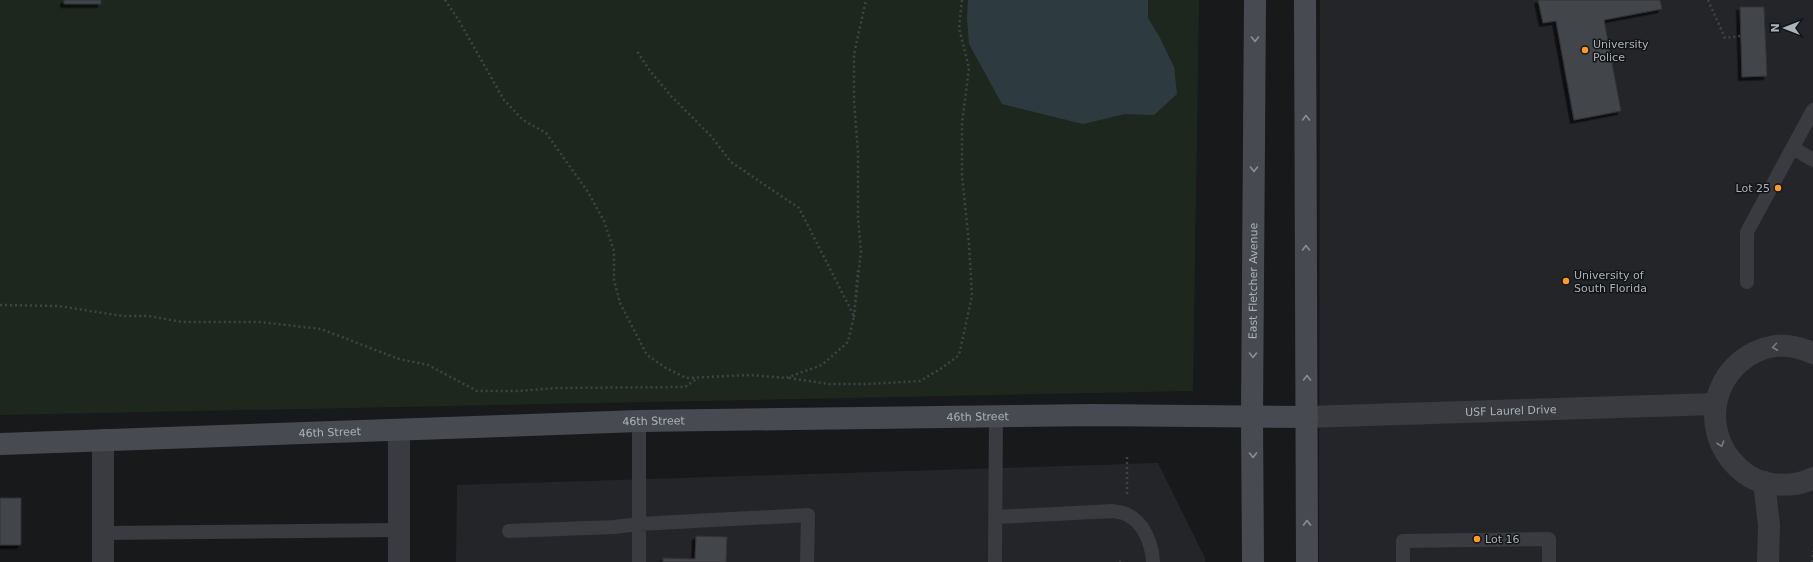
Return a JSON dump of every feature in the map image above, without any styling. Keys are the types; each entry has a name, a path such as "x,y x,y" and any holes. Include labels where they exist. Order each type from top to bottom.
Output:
{"street":[{"name":"East Fletcher Avenue","path":"1253,562 1252,416 1255,0"},
{"path":"1305,0 1307,562"},
{"path":"1813,353 1798,347 1775,346 1754,352 1736,365 1722,382 1715,404 1715,428 1723,450 1738,469 1758,481 1782,486 1805,482 1813,478"},
{"name":"USF Laurel Drive","path":"1307,417 1715,404"},
{"name":"46th Street","path":"0,444 639,421 996,416 1307,417"},
{"path":"399,430 399,562"},
{"path":"103,440 103,562"},
{"path":"1764,482 1769,525 1768,562"}],"lane":[{"path":"1747,282 1747,232 1813,110"},
{"path":"1793,148 1813,160"},
{"path":"995,562 996,416"},
{"path":"639,421 639,562"},
{"path":"996,517 1113,511 1126,514 1138,524 1148,536 1152,549 1153,562"},
{"path":"509,531 614,527 639,524 808,515 807,562"},
{"path":"103,533 399,530"},
{"path":"1403,562 1403,541 1549,539 1549,562"}],"path":[{"path":"445,0 458,18 504,100 523,120 546,133 588,192 604,221 614,251 614,280 620,303 646,355 666,368 686,378 750,375 829,384 868,384 920,381 942,368 959,355 972,296 962,175 962,123 968,68 959,28 962,0"},
{"path":"786,378 822,365 848,342 854,316 861,251 858,218 858,152 854,100 854,54 866,0"},
{"path":"1708,0 1725,38 1741,36"},
{"path":"637,51 650,71 672,97 711,136 731,162 799,208 854,316"},
{"path":"854,316 858,270"},
{"path":"0,305 58,306 123,316 149,316 182,322 260,322 321,329 392,356 428,365 477,391 520,391 556,388 685,388 698,378"},
{"path":"1127,454 1127,498"},
{"path":"1812,562 1813,551"}],"shaded area":[{"path":"0,0 1199,0 1193,391 0,415"},
{"path":"968,0 1148,0 1148,18 1160,38 1174,67 1177,94 1154,115 1125,114 1083,124 1002,104 969,44 967,18"},
{"name":"University of South Florida","path":"1320,0 1813,0 1813,562 1319,562"},
{"path":"1158,463 1205,558 1205,562 456,562 457,485"}],"building":[{"path":"64,0 101,0 101,4 64,4"},
{"name":"University Police","path":"1538,0 1660,0 1662,9 1604,20 1621,111 1574,120 1556,21 1543,23"},
{"path":"1740,7 1764,7 1767,76 1742,77"},
{"path":"0,498 21,498 21,545 0,545"},
{"path":"696,536 727,537 726,562 663,562 663,558 695,559"}],"place":[{"name":"University Police","path":"1585,50"},
{"name":"Lot 25","path":"1778,188"},
{"name":"University of South Florida","path":"1566,281"},
{"name":"Lot 16","path":"1477,539"}]}
